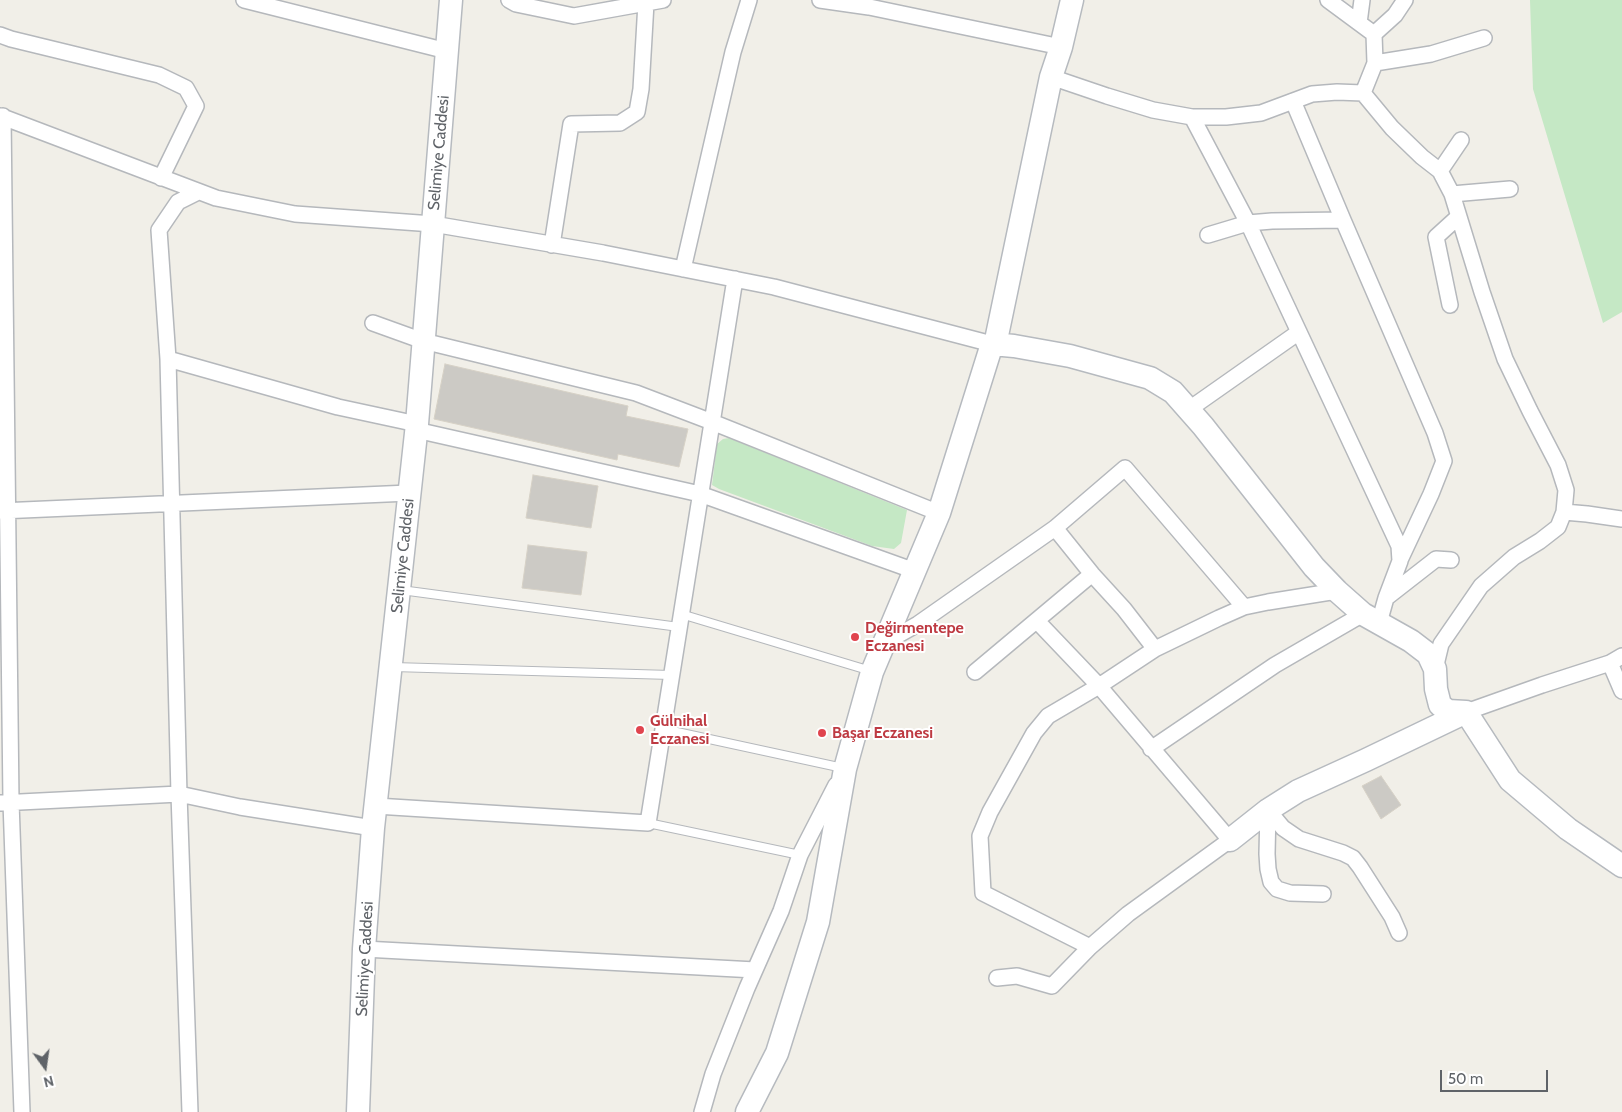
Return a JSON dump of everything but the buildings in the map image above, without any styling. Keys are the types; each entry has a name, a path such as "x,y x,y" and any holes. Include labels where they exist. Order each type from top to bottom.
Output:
{"street":[{"path":"244,0 447,52"},
{"name":"Selimiye Caddesi","path":"358,1112 364,949 373,828 416,427 451,0"},
{"path":"509,0 516,4 574,16 663,0"},
{"path":"683,269 733,52 750,0"},
{"path":"820,0 869,7 1061,47"},
{"path":"747,1112 777,1054 818,922 845,769 872,672 939,513 994,345 1051,77 1061,47 1072,0"},
{"path":"1328,0 1374,34"},
{"path":"1359,23 1362,0"},
{"path":"1363,93 1375,63 1374,34 1395,15 1405,0"},
{"path":"552,244 571,124 620,123 637,112 641,88 646,3"},
{"path":"0,35 159,75 186,88 196,106 161,178"},
{"path":"1375,63 1431,54 1484,38"},
{"path":"1051,77 1153,110 1192,117 1226,117 1261,113 1312,94 1337,92 1363,93 1392,128 1440,171 1452,194 1505,359 1558,465 1566,490 1564,512 1558,527 1514,557 1481,586 1441,644 1435,669 1436,689 1440,705 1448,711 1466,712"},
{"path":"1293,101 1342,220 1435,433 1444,461 1400,561 1386,598"},
{"path":"22,1112 6,803 1,116 216,198 295,214 433,224 552,244 774,286 994,345 1014,346 1070,356 1150,378 1173,392 1314,567 1337,591 1371,618 1411,641 1428,654 1435,669"},
{"path":"1192,117 1248,223 1399,546 1400,561"},
{"path":"1440,171 1461,140"},
{"path":"1452,194 1510,189"},
{"path":"190,1112 179,794 168,359 159,230 178,202 198,192"},
{"path":"1450,305 1436,237 1458,217"},
{"path":"1208,235 1248,223 1272,220 1342,220"},
{"path":"376,806 648,823 735,279"},
{"path":"373,323 423,341 636,393 939,513"},
{"path":"1188,410 1299,332"},
{"path":"168,359 416,427 700,494 915,571"},
{"path":"884,643 918,624 1055,528 1125,468 1244,607"},
{"path":"4,511 409,493"},
{"path":"1564,512 1622,519"},
{"path":"1055,528 1092,574 1124,609 1155,649"},
{"path":"1151,749 1275,665 1371,618 1386,598 1436,559 1451,560"},
{"path":"975,672 1092,574"},
{"path":"1090,947 984,893 980,836 990,812 1034,733 1048,716 1099,686 1155,649 1220,618 1244,607 1337,591"},
{"path":"1037,621 1099,686 1230,840"},
{"path":"997,978 1017,976 1052,986 1090,947 1128,914 1268,810 1298,791 1466,712 1616,660 1622,691"},
{"path":"1466,712 1510,780 1568,828 1622,866"},
{"path":"702,1112 713,1074 755,970 782,912 800,855 845,769"},
{"path":"6,803 179,794 240,807 373,828"},
{"path":"1268,810 1267,854 1271,882 1277,888 1290,892 1322,894"},
{"path":"1268,810 1283,828 1299,839 1353,858 1392,917 1399,933"},
{"path":"364,949 755,970"}],"lane":[{"path":"399,590 680,620 872,672"},
{"path":"391,667 671,676"},
{"path":"663,730 845,769"},
{"path":"648,823 800,855"}],"green space":[{"path":"1530,0 1622,0 1622,312 1603,323 1533,89"},
{"path":"729,438 907,510 901,543 894,549 872,546 712,485 717,444 723,439"}],"place":[{"name":"Değirmentepe Eczanesi","path":"855,637"},
{"name":"Gülnihal Eczanesi","path":"640,730"},
{"name":"Başar Eczanesi","path":"822,733"}]}
